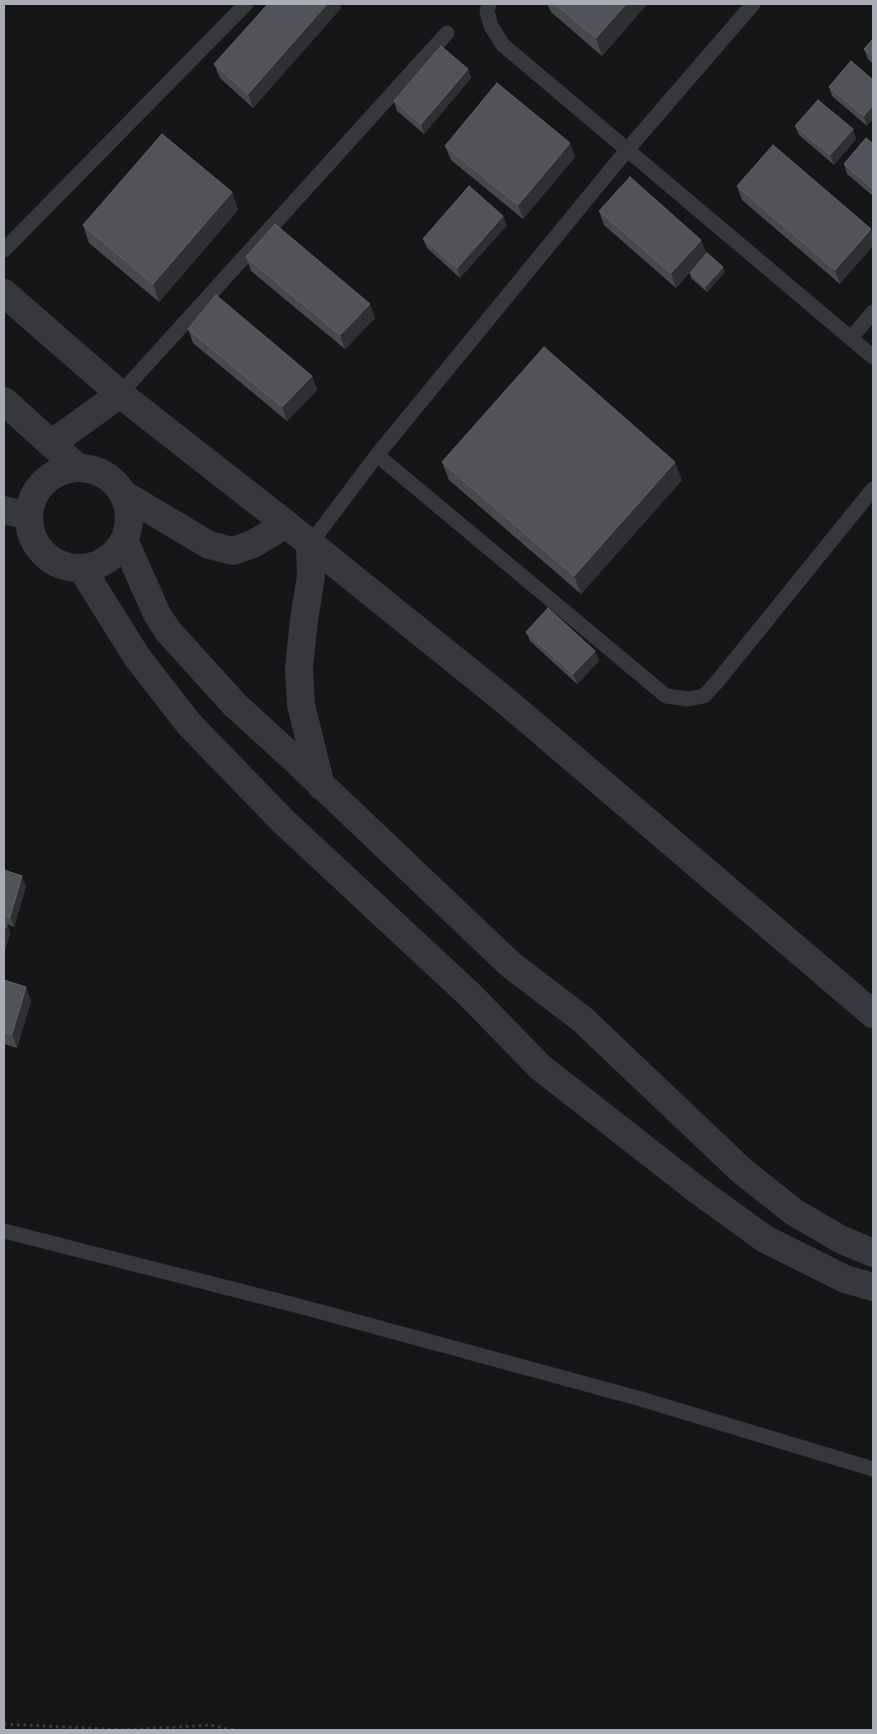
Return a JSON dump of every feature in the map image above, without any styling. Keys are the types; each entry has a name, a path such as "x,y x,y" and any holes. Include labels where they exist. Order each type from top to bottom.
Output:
{"street":[{"path":"4,293 120,394 286,524 507,702 873,1014"},
{"path":"50,444 120,394"},
{"path":"4,401 78,468 105,475 125,495 209,545 233,551 253,544 286,524"},
{"path":"78,468 53,475 16,513 35,543 55,563 82,569 106,561 125,542 130,519 125,495"},
{"path":"125,542 158,614 168,631 235,705 511,965 582,1020 742,1171 794,1212 840,1240 873,1253"},
{"path":"310,544 311,576 299,667 301,705 321,786"},
{"path":"82,569 137,657 188,724 284,822 470,996 540,1067 696,1189 766,1240 845,1279 873,1288"}],"lane":[{"path":"4,250 246,4"},
{"path":"489,4 487,11 491,26 503,44 873,357"},
{"path":"310,544 377,455 627,150 753,4"},
{"path":"120,394 447,33"},
{"path":"851,338 873,312"},
{"path":"377,455 666,696 688,699 704,696 716,683 873,489"},
{"path":"4,1231 289,1303 632,1396 873,1468"}],"path":[{"path":"4,1724 124,1730 210,1725 234,1730"}],"building":[{"path":"268,4 327,4 248,94 214,64"},
{"path":"555,4 626,4 596,38"},
{"path":"873,39 873,57 864,49"},
{"path":"441,46 468,69 421,124 394,101"},
{"path":"851,61 873,80 873,105 864,116 829,87"},
{"path":"497,83 570,143 518,205 445,146"},
{"path":"818,100 853,129 830,155 795,126"},
{"path":"162,134 232,192 153,284 83,225"},
{"path":"866,138 873,144 873,189 844,164"},
{"path":"773,145 871,229 835,270 737,186"},
{"path":"630,177 701,240 671,273 599,211"},
{"path":"469,186 503,216 457,268 423,239"},
{"path":"275,224 370,304 340,335 246,257"},
{"path":"707,253 723,267 705,287 690,273"},
{"path":"216,295 312,376 282,407 188,329"},
{"path":"544,347 675,462 574,576 442,462"},
{"path":"548,608 595,651 573,674 526,632"},
{"path":"4,870 22,876 10,917 4,915"},
{"path":"4,980 26,987 12,1034 4,1032"}]}
